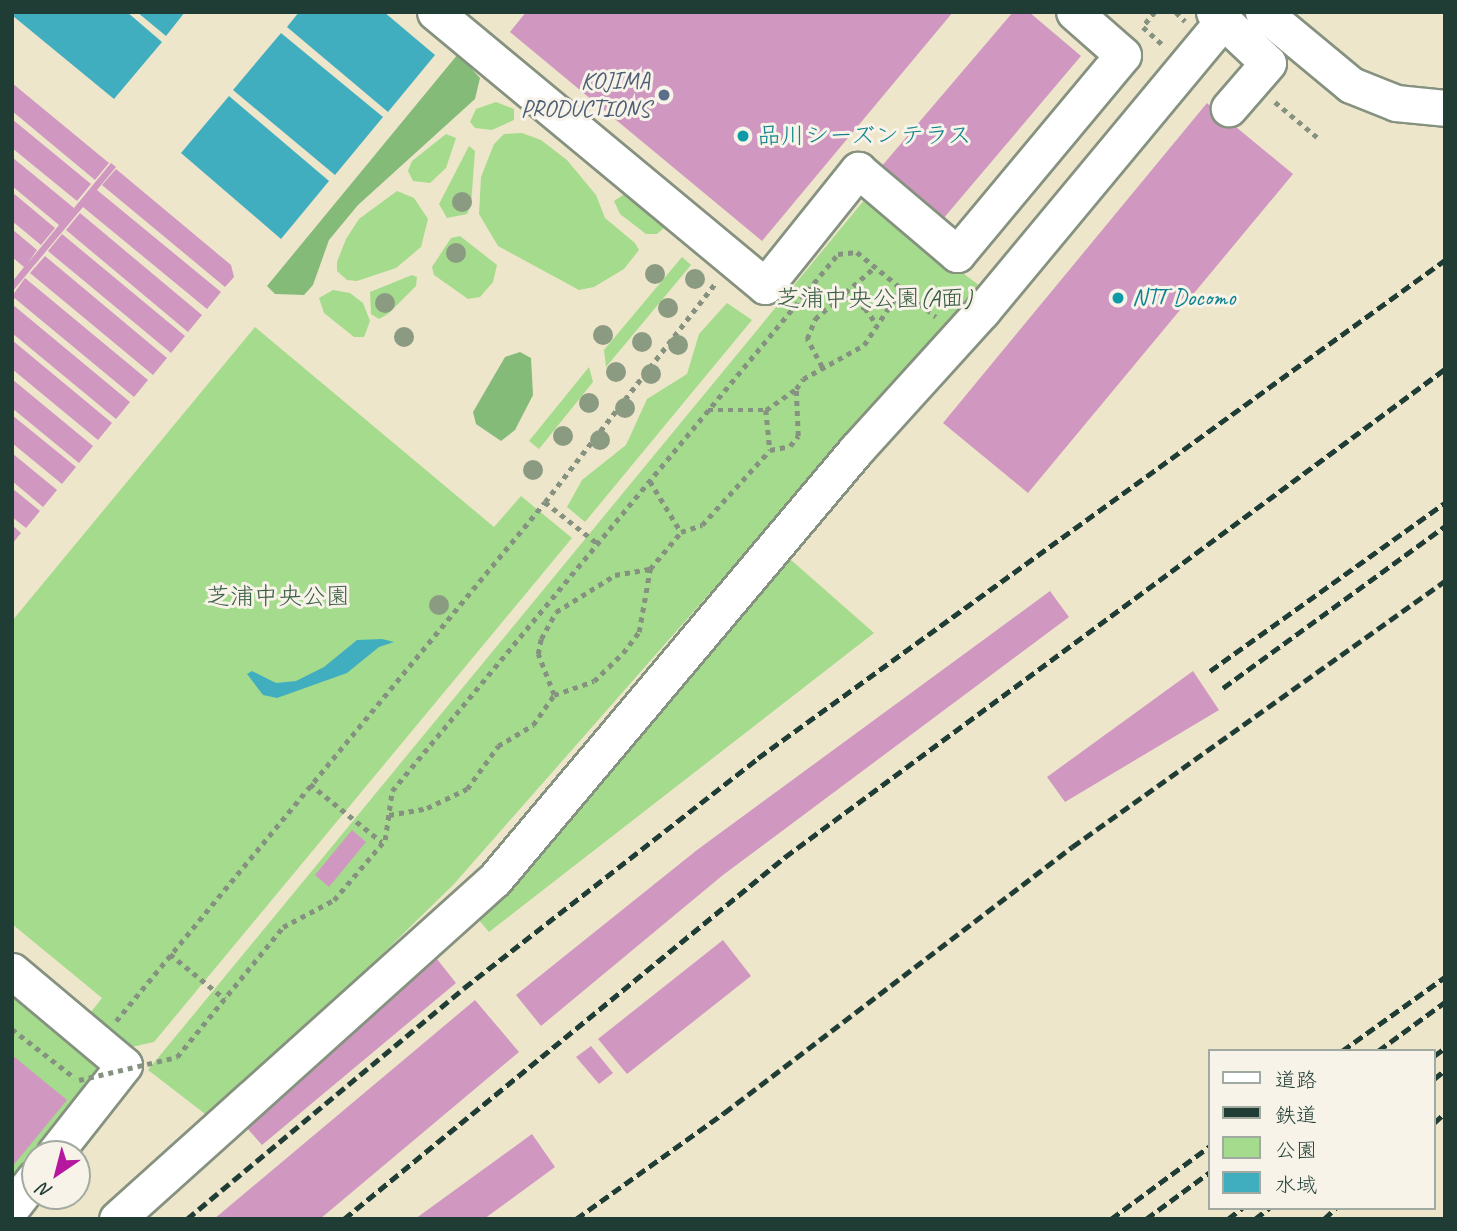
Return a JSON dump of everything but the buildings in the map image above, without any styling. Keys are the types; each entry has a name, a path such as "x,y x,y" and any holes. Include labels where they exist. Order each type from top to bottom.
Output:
{"street":[{"path":"435,12 471,23 765,286 859,170 957,254 1123,55 1074,12"},
{"path":"1263,12 1351,85 1396,103 1445,108"},
{"path":"117,1219 495,879 856,450 982,311 1218,17 1268,63 1229,108"},
{"path":"12,971 124,1065 65,1140"}],"path":[{"path":"12,1029 79,1080 177,1057 283,927 334,901 383,842 392,791 838,254 857,253 922,306"},
{"path":"822,367 807,339 815,320 875,267"},
{"path":"113,1024 545,502 715,284"},
{"path":"708,410 766,410 822,367 864,345 876,323 901,289"},
{"path":"844,297 865,308 876,323"},
{"path":"389,815 427,808 467,789 498,746 533,725 554,695 594,681 631,643 647,609 650,569 681,532 702,525 770,450 790,446 798,436 796,389"},
{"path":"766,410 770,450"},
{"path":"649,481 681,532"},
{"path":"545,502 597,544"},
{"path":"554,695 538,654 541,639 556,612 615,575 650,569"},
{"path":"310,784 383,842"},
{"path":"170,954 225,999"}],"green space":[{"path":"458,54 480,78 475,99 358,205 329,240 313,285 304,295 275,294 267,286"},
{"path":"496,102 514,109 514,120 492,130 475,128 470,122 476,109"},
{"path":"522,133 541,140 567,160 596,195 605,218 635,243 639,250 624,269 594,287 579,290 498,246 479,214 481,177 494,144 504,134"},
{"path":"446,134 456,138 446,168 430,183 413,181 408,171 412,161"},
{"path":"469,146 475,151 471,205 467,214 447,218 439,204"},
{"path":"635,187 674,219 657,234 646,234 620,214 614,201"},
{"path":"397,191 414,198 428,219 421,247 396,268 357,281 347,280 337,271 337,262 346,239 359,219"},
{"name":"芝浦中央公園(A面)","path":"865,199 980,286 454,884 213,1120 148,1070"},
{"path":"460,236 497,265 493,282 480,297 468,299 434,275 432,267 451,238"},
{"path":"682,257 691,265 606,367 604,350"},
{"path":"412,275 417,277 416,286 388,314 379,319 371,314 370,292"},
{"path":"333,290 350,293 363,303 370,321 364,337 354,337 324,313 319,298"},
{"path":"727,303 752,320 585,522 567,507 582,480 626,445 647,399 687,374 699,334"},
{"name":"芝浦中央公園","path":"255,327 494,527 521,496 572,538 154,1042 105,1053 76,1031 102,998 12,924 12,621"},
{"path":"520,352 531,358 533,395 515,430 501,441 476,424 473,412 505,357"},
{"path":"589,367 593,382 539,449 529,441"},
{"path":"790,559 874,633 489,932 478,919"},
{"path":"12,995 114,1079 64,1140 21,1140 21,1190 12,1201"}],"water":[{"path":"16,12 127,12 162,42 114,99 13,16"},
{"path":"137,12 185,12 166,36"},
{"path":"299,12 384,12 435,55 388,112 287,27"},
{"path":"281,33 383,117 335,175 233,90"},
{"path":"229,96 329,181 281,239 181,153"},
{"path":"382,639 394,642 379,647 347,673 277,698 263,695 247,674 252,671 276,683 296,681 324,667 357,640"}],"railway":[{"path":"187,1219 464,988 758,758 1445,260"},
{"path":"344,1219 785,857 1445,369"},
{"path":"1210,671 1445,503"},
{"path":"1223,688 1445,526"},
{"path":"576,1219 724,1113 1072,847 1445,581"},
{"path":"1345,1049 1445,977"},
{"path":"1381,1049 1445,1002"},
{"path":"1436,1055 1445,1048"},
{"path":"1436,1077 1445,1070"},
{"path":"1436,1121 1445,1113"},
{"path":"1111,1219 1208,1147"},
{"path":"1146,1219 1208,1173"},
{"path":"1228,1219 1239,1210"},
{"path":"1255,1219 1266,1210"},
{"path":"1324,1219 1334,1210"}],"place":[{"name":"KOJIMA PRODUCTIONS","path":"664,95"},
{"name":"品川シーズンテラス","path":"743,136"},
{"name":"NTT Docomo","path":"1118,298"}]}
